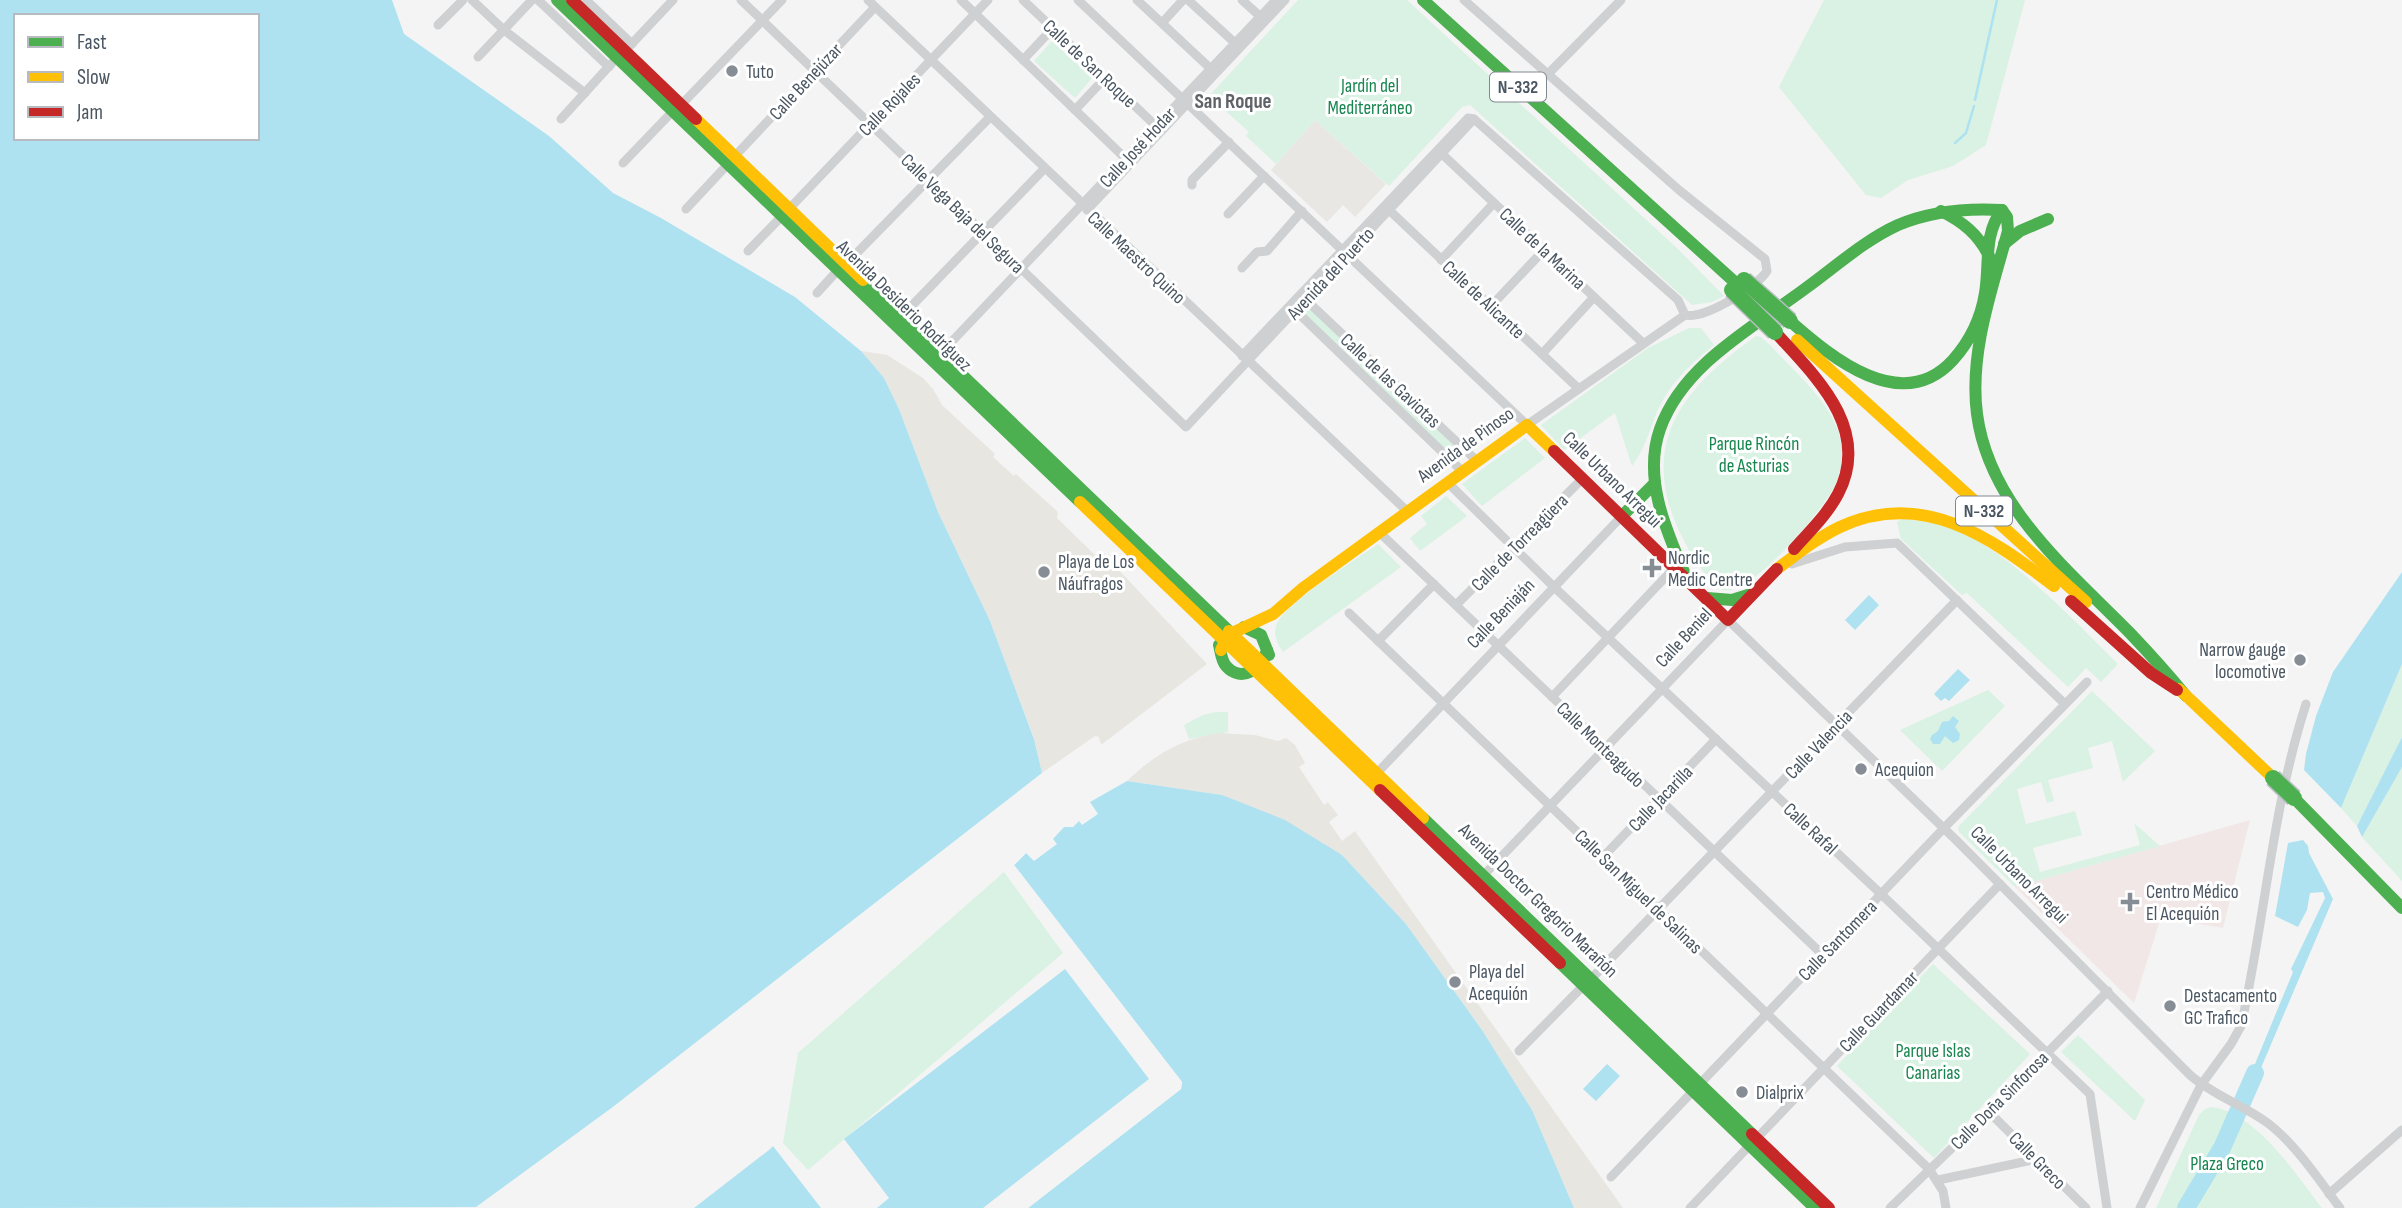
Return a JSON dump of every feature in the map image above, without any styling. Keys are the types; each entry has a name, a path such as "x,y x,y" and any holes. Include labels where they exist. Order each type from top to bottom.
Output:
{"main road":[{"name":"Avenida Desiderio Rodríguez","path":"557,0 677,108 1225,633"},
{"name":"Avenida Desiderio Rodríguez","path":"572,0 620,55"},
{"name":"N-332","path":"1423,0 2186,696 2294,798 2402,908"},
{"path":"1614,174 1633,186 1738,285"},
{"path":"1687,579 1659,505 1655,483 1656,443 1664,416 1678,391 1696,372 1745,333 1882,235 1909,221 1941,211 2002,210"},
{"path":"2002,210 2009,223 1978,369 1977,415 1987,457 2003,491 2024,520 2058,560 2167,670 2186,696"},
{"path":"1782,326 1871,377 1895,382 1926,378 1951,364 1969,342 1984,296 1993,223 2002,210"},
{"path":"1941,211 1972,229 1989,256"},
{"path":"2004,244 2028,225 2048,219"},
{"name":"Avenida Desiderio Rodríguez","path":"842,267 940,354 1225,633"},
{"path":"1777,569 1836,496 1846,477 1850,447 1846,427 1838,410 1782,326"},
{"name":"Avenida de Pinoso","path":"1225,633 1274,614 1303,588 1527,425"},
{"name":"Calle Urbano Arregui","path":"1527,425 1728,620"},
{"name":"Calle Beniaján","path":"1622,516 1655,483"},
{"path":"1777,569 1827,534 1860,519 1909,513 1944,518 1977,531 2046,579 2151,673 2186,696"},
{"path":"1671,538 1707,598 1732,600 1754,593"},
{"name":"Calle Beniel","path":"1728,620 1777,569"},
{"path":"1225,633 1226,665 1234,672 1244,674 1265,661 1268,630 1274,614"},
{"name":"Avenida Doctor Gregorio Marañón","path":"1225,633 1265,661 1480,879"},
{"name":"Avenida Doctor Gregorio Marañón","path":"1265,661 1480,879 1753,1142 1815,1208"},
{"name":"Avenida Doctor Gregorio Marañón","path":"1753,1142 1829,1208"}],"street":[{"path":"438,25 463,0"},
{"path":"472,0 503,30 585,93"},
{"path":"478,57 532,0"},
{"name":"Avenida Desiderio Rodríguez","path":"538,0 620,55"},
{"name":"Avenida Desiderio Rodríguez","path":"586,0 620,55"},
{"path":"561,119 672,0"},
{"name":"Calle Vega Baja del Segura","path":"741,0 1186,427"},
{"path":"623,163 782,0"},
{"path":"961,0 1126,159"},
{"name":"Calle Rojales","path":"748,251 988,0"},
{"name":"Calle de San Roque","path":"1023,0 1156,126"},
{"name":"Calle Urbano Arregui","path":"1079,0 1527,425"},
{"path":"1137,0 1211,69"},
{"path":"1162,23 1186,0 1235,44"},
{"path":"1242,0 1263,19"},
{"name":"Calle José Hodar","path":"940,354 1021,269 1085,208 1263,19 1276,0"},
{"name":"Calle José Hodar","path":"1085,208 1156,126 1185,101 1235,44 1285,0"},
{"path":"1464,0 1548,74 1621,0"},
{"name":"Calle Maestro Quino","path":"872,3 1408,512"},
{"name":"Calle Benejúzar","path":"686,209 872,3"},
{"path":"1023,60 1053,28"},
{"name":"Avenida de Pinoso","path":"1527,425 1685,315 1700,316 1753,284 1765,275 1767,265 1765,259 1679,190 1548,74"},
{"path":"1075,110 1105,78"},
{"path":"817,293 990,117"},
{"path":"1474,119 1678,300 1685,315"},
{"name":"Avenida del Puerto","path":"1186,427 1245,358 1463,121 1474,119"},
{"name":"Avenida del Puerto","path":"1245,358 1296,310 1345,252 1389,210 1474,119"},
{"path":"1192,185 1192,180 1228,142"},
{"name":"Calle de la Marina","path":"1442,154 1643,343"},
{"path":"901,317 1044,169"},
{"path":"1228,214 1264,176"},
{"path":"1441,260 1494,203"},
{"name":"Calle de Alicante","path":"1389,210 1579,388"},
{"path":"1242,268 1258,252 1267,251 1302,211"},
{"path":"1491,306 1544,250"},
{"path":"1542,354 1594,297"},
{"name":"Calle de las Gaviotas","path":"1306,299 1477,461"},
{"name":"Calle de las Gaviotas","path":"1296,310 1462,471"},
{"name":"Calle de Torreagüera","path":"1456,606 1583,478"},
{"name":"Calle Rafal","path":"1447,482 1554,587 2090,1094 2108,1208"},
{"name":"Calle Beniaján","path":"1377,773 1622,516"},
{"name":"Calle Monteagudo","path":"1379,532 1823,955"},
{"name":"Calle Beniel","path":"1777,569 1845,547 1898,543 1957,600"},
{"path":"1552,697 1675,567"},
{"path":"1378,641 1434,584"},
{"path":"1957,600 2065,704"},
{"name":"Calle Valencia","path":"1519,1051 1957,600"},
{"name":"Calle San Miguel de Salinas","path":"1349,613 1929,1169 1938,1181"},
{"name":"Calle Urbano Arregui","path":"1728,620 1944,828 2201,1085 2255,1114 2276,1130 2329,1194"},
{"name":"Calle Beniel","path":"1480,879 1728,620"},
{"name":"Calle Santomera","path":"1611,1177 2087,682"},
{"path":"2140,1208 2201,1085 2241,1026 2280,806 2306,704"},
{"name":"Calle Jacarilla","path":"1603,857 1716,739"},
{"name":"Calle Guardamar","path":"1690,1208 2000,884"},
{"name":"Calle Doña Sinforosa","path":"1890,1208 2108,991"},
{"name":"Calle Greco","path":"1989,1112 2082,1207"},
{"path":"2340,1208 2329,1194 2402,1130"},
{"path":"1946,1208 1938,1181 2037,1159"}],"shaded area":[{"path":"1315,120 1386,184 1355,217 1343,205 1327,222 1271,170"},
{"name":"Centro Médico El Acequión","path":"2250,820 2223,928 2161,917 2134,1003 2015,887"}],"green space":[{"name":"Jardín del Mediterráneo","path":"1298,0 1407,0 1679,250 1724,296 1712,302 1692,305 1470,105 1462,107 1389,186 1315,120 1276,164 1246,136 1249,132 1209,96"},
{"path":"1824,0 2025,0 1986,145 1953,166 1908,180 1881,198 1866,195 1779,87"},
{"path":"1052,41 1092,78 1075,98 1034,61"},
{"path":"1309,306 1466,454 1457,460 1302,314"},
{"path":"1689,328 1701,328 1714,345 1672,386 1632,466 1615,413 1564,450 1541,425 1648,348"},
{"name":"Parque Rincón de Asturias","path":"1756,336 1771,346 1823,403 1838,429 1842,461 1833,489 1826,500 1784,551 1750,580 1735,588 1723,590 1695,560 1673,515 1665,484 1664,455 1671,428 1684,404 1703,380"},
{"path":"1525,438 1545,458 1482,506 1462,484"},
{"path":"1446,496 1467,516 1420,551 1410,538 1427,524 1421,516"},
{"path":"1902,519 1945,526 1991,550 2038,586 2118,664 2101,682 2086,668 2068,687 1967,593 1962,595 1901,539 1897,522"},
{"path":"1378,544 1401,567 1283,652 1275,633 1281,617 1305,595"},
{"path":"2402,664 2402,737 2357,826 2341,808"},
{"path":"1988,690 2005,706 1942,771 1900,730"},
{"path":"2092,691 2155,751 2123,782 2112,741 2088,748 2093,768 2048,780 2054,801 2047,803 2041,782 2017,789 2026,824 2075,811 2082,835 2033,848 2040,872 2140,845 2134,823 2160,846 2015,887 1959,832 1958,827"},
{"path":"1228,712 1228,732 1189,739 1184,725 1203,715"},
{"path":"2402,767 2402,881 2362,837"},
{"path":"1004,872 1063,953 808,1170 783,1143 798,1053"},
{"name":"Parque Islas Canarias","path":"1933,964 2030,1054 1934,1158 1837,1066"},
{"path":"2078,1035 2145,1100 2135,1121 2061,1052"},
{"name":"Plaza Greco","path":"2212,1107 2229,1112 2260,1133 2288,1163 2322,1208 2156,1208 2199,1115"}],"sand":[{"name":"Playa de Los Náufragos","path":"861,351 887,355 923,378 942,405 995,454 993,457 1058,512 1057,518 1095,555 1103,553 1207,664 1101,745 1099,737 1095,736 1042,773 1034,738 990,621 938,512 899,409 884,378"},
{"name":"Playa del Acequión","path":"1220,733 1255,735 1278,741 1286,738 1295,745 1305,763 1299,767 1324,805 1328,802 1338,815 1329,822 1342,841 1355,831 1623,1208 1574,1208 1532,1110 1482,1030 1406,924 1342,855 1222,795 1127,781 1169,749 1193,739"}],"water":[{"path":"0,0 392,0 404,34 549,136 613,193 661,218 795,297 861,351 884,378 899,409 938,512 990,621 1034,739 1042,773 613,1107 476,1207 0,1208"},
{"path":"2402,572 2402,664 2341,808 2304,770 2306,754 2316,716 2333,672"},
{"path":"1869,595 1879,605 1855,630 1845,620"},
{"path":"1958,669 1970,680 1949,701 1945,698 1941,701 1934,694"},
{"path":"1953,716 1959,721 1955,727 1960,734 1959,740 1953,743 1945,736 1940,744 1933,744 1930,739 1932,735 1938,731 1942,722 1949,721"},
{"path":"2402,737 2402,767 2362,837 2357,826"},
{"path":"1127,781 1222,795 1285,820 1342,855 1406,924 1482,1030 1532,1110 1574,1208 1028,1208 1181,1089 1182,1082 1014,865 1026,853 1034,861 1057,844 1053,839 1064,827 1073,827 1079,821 1082,825 1098,814 1090,802"},
{"path":"2303,840 2333,899 2249,1096 2243,1093 2293,972 2291,969 2325,898 2323,892 2310,893 2307,910 2298,927 2275,916 2288,843"},
{"path":"1065,969 1149,1079 983,1208 877,1208 889,1198 844,1139"},
{"path":"1607,1064 1620,1076 1596,1101 1583,1089"},
{"path":"773,1146 821,1208 694,1208 769,1150"}],"pier":[{"path":"1045,771 1044,776 1027,790 615,1110 481,1208 467,1208 477,1207 613,1107"},
{"path":"1024,851 1026,853 1014,865 1182,1082 1181,1089 1028,1208 1024,1208 1025,1205 1178,1087 1178,1083 1011,866 1011,862"}],"waterway":[{"path":"1975,100 1997,0"},
{"path":"1955,143 1966,133 1974,106"},
{"path":"2186,1208 2222,1148 2255,1073"}],"traffic: fast":[{"path":"557,0 1080,502"},
{"path":"1423,0 1738,285"},
{"path":"1684,572 1658,502 1654,465 1660,429 1685,385 1722,349 1886,231 1911,220 1936,214 1962,210 2002,210"},
{"path":"1790,321 1826,351 1868,375 1890,382 1912,383 1933,376 1959,353 1978,320 1985,293 1992,229 2002,210 2007,217 2008,231 1983,321 1976,368 1977,414 1984,447 1997,478 2014,507 2035,534 2186,696"},
{"path":"1941,211 1969,229 1989,256"},
{"path":"2004,244 2020,231 2048,219"},
{"path":"863,280 1229,631"},
{"path":"1744,280 1790,321"},
{"path":"1732,290 1775,332"},
{"path":"1622,516 1655,483"},
{"path":"1707,598 1732,600 1751,594"},
{"path":"1244,627 1261,635 1269,655"},
{"path":"1219,645 1224,664 1239,674 1256,668 1267,650"},
{"path":"2273,778 2294,798"},
{"path":"2294,798 2402,908"},
{"path":"1423,818 1752,1134"},
{"path":"1560,963 1815,1208"}],"traffic: slow":[{"path":"696,119 863,280"},
{"path":"1797,340 2086,602"},
{"path":"1221,650 1228,635 1273,614 1303,588 1527,425 1554,451"},
{"path":"1080,502 1380,790"},
{"path":"1777,569 1815,541 1840,527 1870,517 1899,513 1927,516 1979,535 2005,550 2054,586"},
{"path":"1229,631 1423,818"},
{"path":"2179,689 2273,778"}],"traffic: jam":[{"path":"572,0 696,119"},
{"path":"1775,332 1807,367 1835,406 1844,426 1848,448 1847,470 1834,502 1794,549"},
{"path":"1554,451 1728,620 1777,569"},
{"path":"2071,601 2151,673 2177,690"},
{"path":"1380,790 1560,963"},
{"path":"1752,1134 1829,1208"}],"place":[{"name":"Tuto","path":"732,71"},
{"name":"Nordic Medic Centre","path":"1652,568"},
{"name":"Playa de Los Náufragos","path":"1044,572"},
{"name":"Narrow gauge locomotive","path":"2300,660"},
{"name":"Acequion","path":"1861,769"},
{"name":"Centro Médico El Acequión","path":"2130,902"},
{"name":"Playa del Acequión","path":"1455,982"},
{"name":"Destacamento GC Trafico","path":"2170,1006"},
{"name":"Dialprix","path":"1742,1092"}],"district":[{"name":"San Roque","path":"1233,101"}]}
